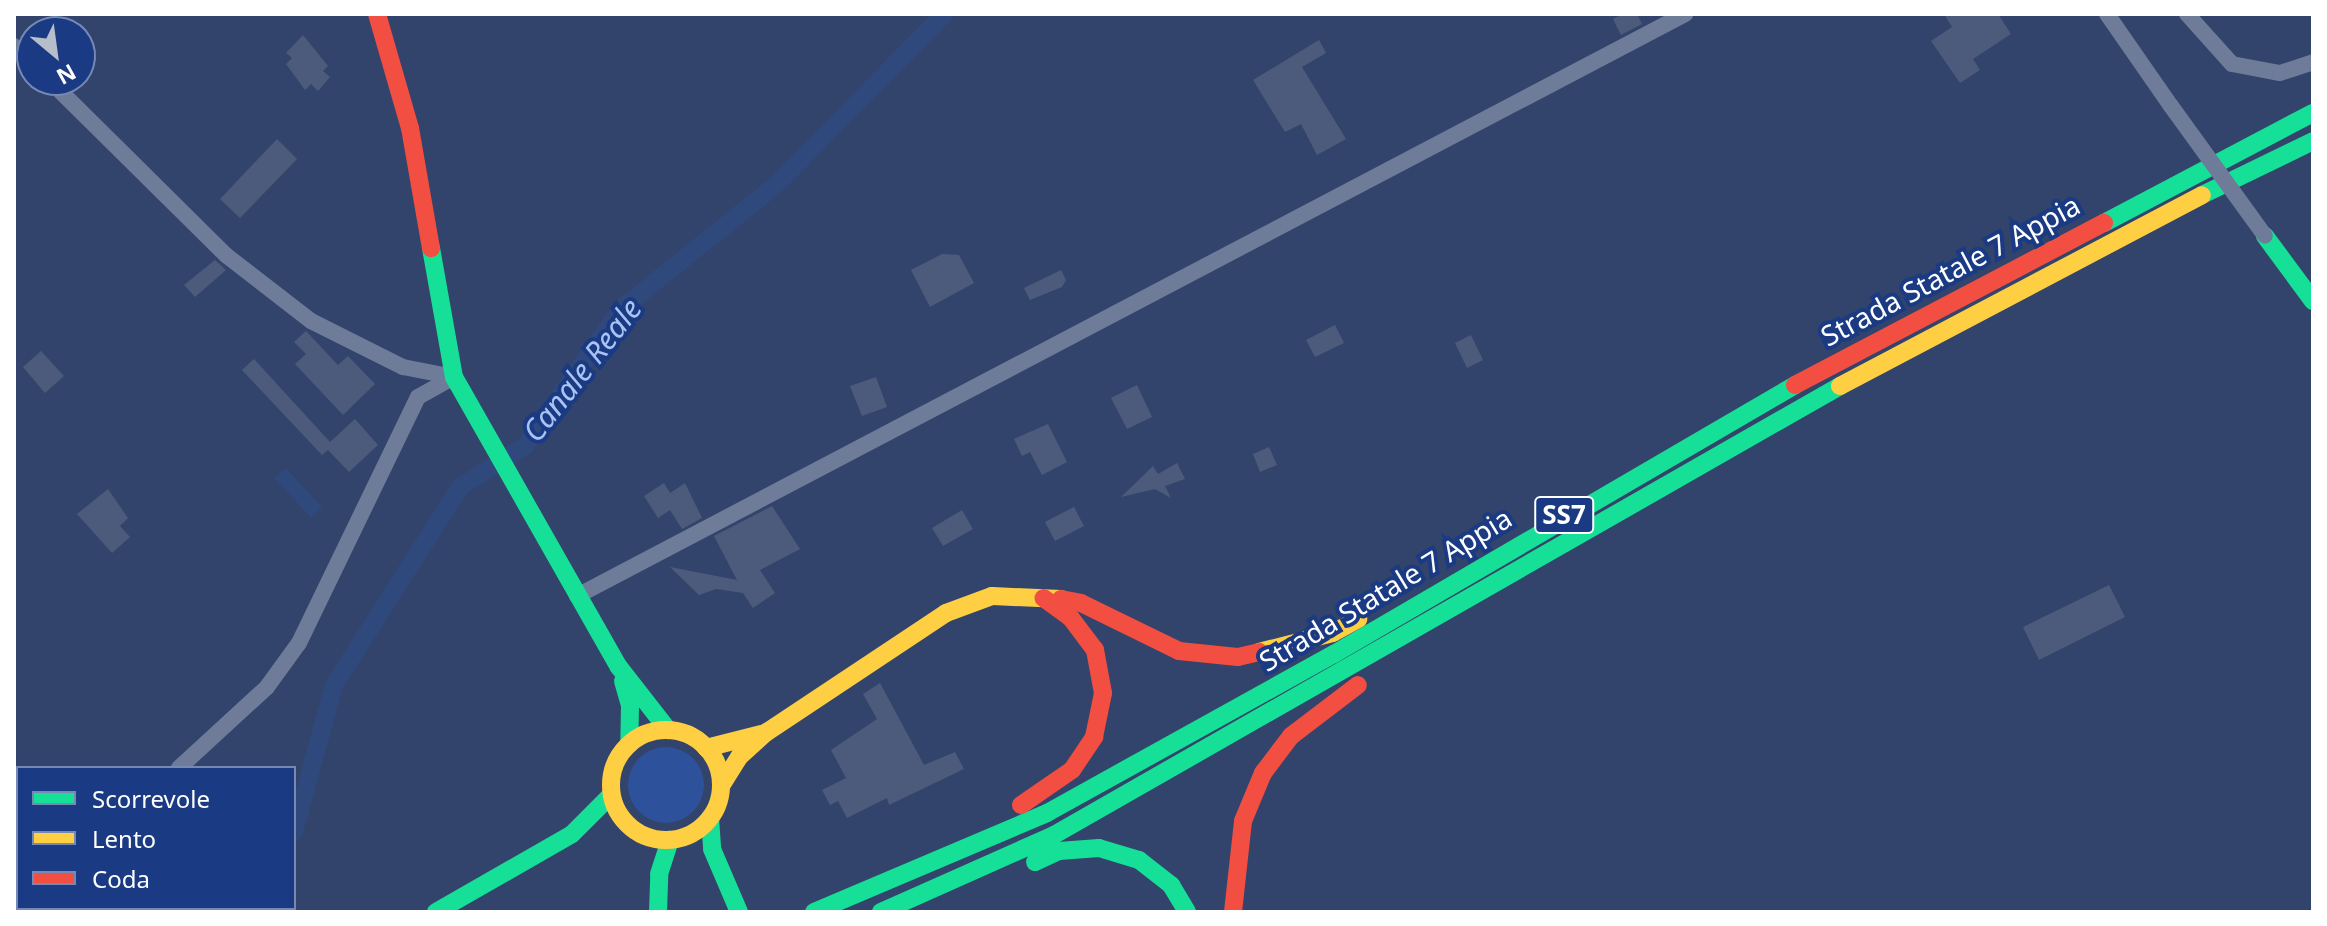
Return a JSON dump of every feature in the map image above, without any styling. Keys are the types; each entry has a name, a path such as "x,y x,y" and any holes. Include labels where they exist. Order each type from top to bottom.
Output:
{"main road":[{"path":"377,14 410,128 454,377 482,434 619,667 668,730 706,748 767,732"},
{"name":"Strada Statale 7 Appia","path":"814,912 1047,813 1334,654 1563,516 2081,231 2313,113"},
{"name":"Strada Statale 7 Appia","path":"881,912 1054,835 1335,678 1551,549 1994,303 2313,141"},
{"path":"2265,236 2313,301"},
{"path":"739,912 725,888 712,849 710,818 721,786 740,756 767,732 946,613 992,596 1039,594 1081,603 1179,651 1238,657 1333,633 1476,550 1563,516"},
{"path":"1233,912 1243,821 1263,773 1291,736 1335,699 1480,611 1551,549"},
{"path":"814,912 925,849 1041,795 1072,770 1094,737 1103,693 1098,665 1095,650 1071,618 1039,594"},
{"path":"619,667 630,705 629,744"},
{"path":"572,834 611,795 617,759 629,744 668,730"},
{"path":"706,748 721,786"},
{"path":"611,795 640,833 659,874"},
{"path":"658,912 659,874 673,840 710,818"},
{"path":"436,912 572,834 601,825 673,840 725,888"},
{"path":"915,912 945,904 1059,851 1099,848 1139,860 1171,885 1187,912"}],"street":[{"path":"577,596 1685,14"},
{"path":"2107,14 2265,236"},
{"path":"2187,14 2232,64 2280,73 2313,62"},
{"path":"65,96 227,256 311,321 403,367 454,377"},
{"path":"181,766 267,687 299,643 418,397 454,377"}],"shaded area":[{"path":"286,468 322,507 311,518 274,478"},
{"path":"659,747 673,747 687,753 698,764 704,785 702,800 693,812 681,821 659,823 645,817 634,806 628,792 628,778 634,764 645,753"}],"building":[{"path":"1623,14 1637,14 1642,24 1621,35 1613,19"},
{"path":"1944,14 1998,14 2011,34 1973,59 1980,70 1960,83 1931,41 1952,27"},
{"path":"303,35 328,66 323,71 330,77 318,91 311,84 305,90 286,64 292,58 286,53"},
{"path":"1319,40 1326,53 1302,67 1346,139 1317,155 1301,124 1285,132 1253,80"},
{"path":"277,139 297,159 240,218 220,199"},
{"path":"942,254 959,255 974,283 930,307 911,270"},
{"path":"215,260 226,270 195,297 184,285"},
{"path":"1061,270 1066,280 1062,287 1030,300 1024,288"},
{"path":"1335,325 1344,343 1315,357 1306,340"},
{"path":"306,331 338,365 348,356 375,384 343,415 295,364 306,354 294,342"},
{"path":"1471,335 1483,360 1467,368 1455,343"},
{"path":"41,351 64,376 45,393 23,367"},
{"path":"254,359 330,442 355,419 378,445 349,472 328,450 322,455 242,370"},
{"path":"876,377 887,407 862,416 850,386"},
{"path":"1137,385 1152,417 1127,429 1111,398"},
{"path":"1048,424 1067,462 1042,475 1030,452 1022,456 1014,439"},
{"path":"1269,447 1277,465 1260,472 1253,454"},
{"path":"1177,463 1185,479 1165,486 1171,498 1155,489 1121,497 1153,466 1158,474"},
{"path":"664,483 670,493 685,483 702,518 682,529 670,510 658,518 644,496"},
{"path":"108,489 128,518 120,526 130,537 112,553 77,514"},
{"path":"772,506 800,549 760,570 775,593 753,608 743,593 716,589 699,595 670,567 737,580 714,536"},
{"path":"1074,507 1084,526 1055,541 1045,522"},
{"path":"962,510 973,529 943,546 932,528"},
{"path":"2109,585 2125,617 2039,660 2023,627"},
{"path":"880,683 924,765 955,752 964,769 889,805 887,798 847,818 838,801 830,805 822,790 846,778 831,750 877,719 863,694"}],"waterway":[{"name":"Canale Reale","path":"296,825 334,685 460,487 526,445 621,309 778,183 944,14"}],"traffic: fast":[{"path":"2104,223 2313,113"},
{"path":"2202,195 2313,141"},
{"path":"2265,236 2313,301"},
{"path":"431,248 454,377 619,667 668,730"},
{"path":"814,912 1047,813 1334,654 1795,385"},
{"path":"881,912 1054,835 1840,386"},
{"path":"623,681 630,705 629,744"},
{"path":"436,912 572,834 611,795"},
{"path":"710,818 712,849 739,912"},
{"path":"658,912 659,874 670,840"},
{"path":"1035,862 1059,851 1099,848 1139,860 1171,885 1187,912"}],"traffic: slow":[{"path":"1840,386 2202,195"},
{"path":"721,786 740,756 767,732 946,613 992,596 1061,599"},
{"path":"1259,652 1333,633 1358,619"},
{"path":"666,730 687,734 705,746 717,764 721,785 717,806 705,824 687,836 666,840 645,836 627,824 615,806 611,785 615,764 627,746 645,734 666,730"},
{"path":"706,748 761,734"}],"traffic: jam":[{"path":"377,14 410,128 431,248"},
{"path":"1795,385 2104,223"},
{"path":"1021,805 1072,770 1094,737 1103,693 1095,650 1071,618 1043,598"},
{"path":"1061,599 1081,603 1179,651 1238,657 1259,652"},
{"path":"1233,912 1243,821 1263,773 1291,736 1358,685"}]}
